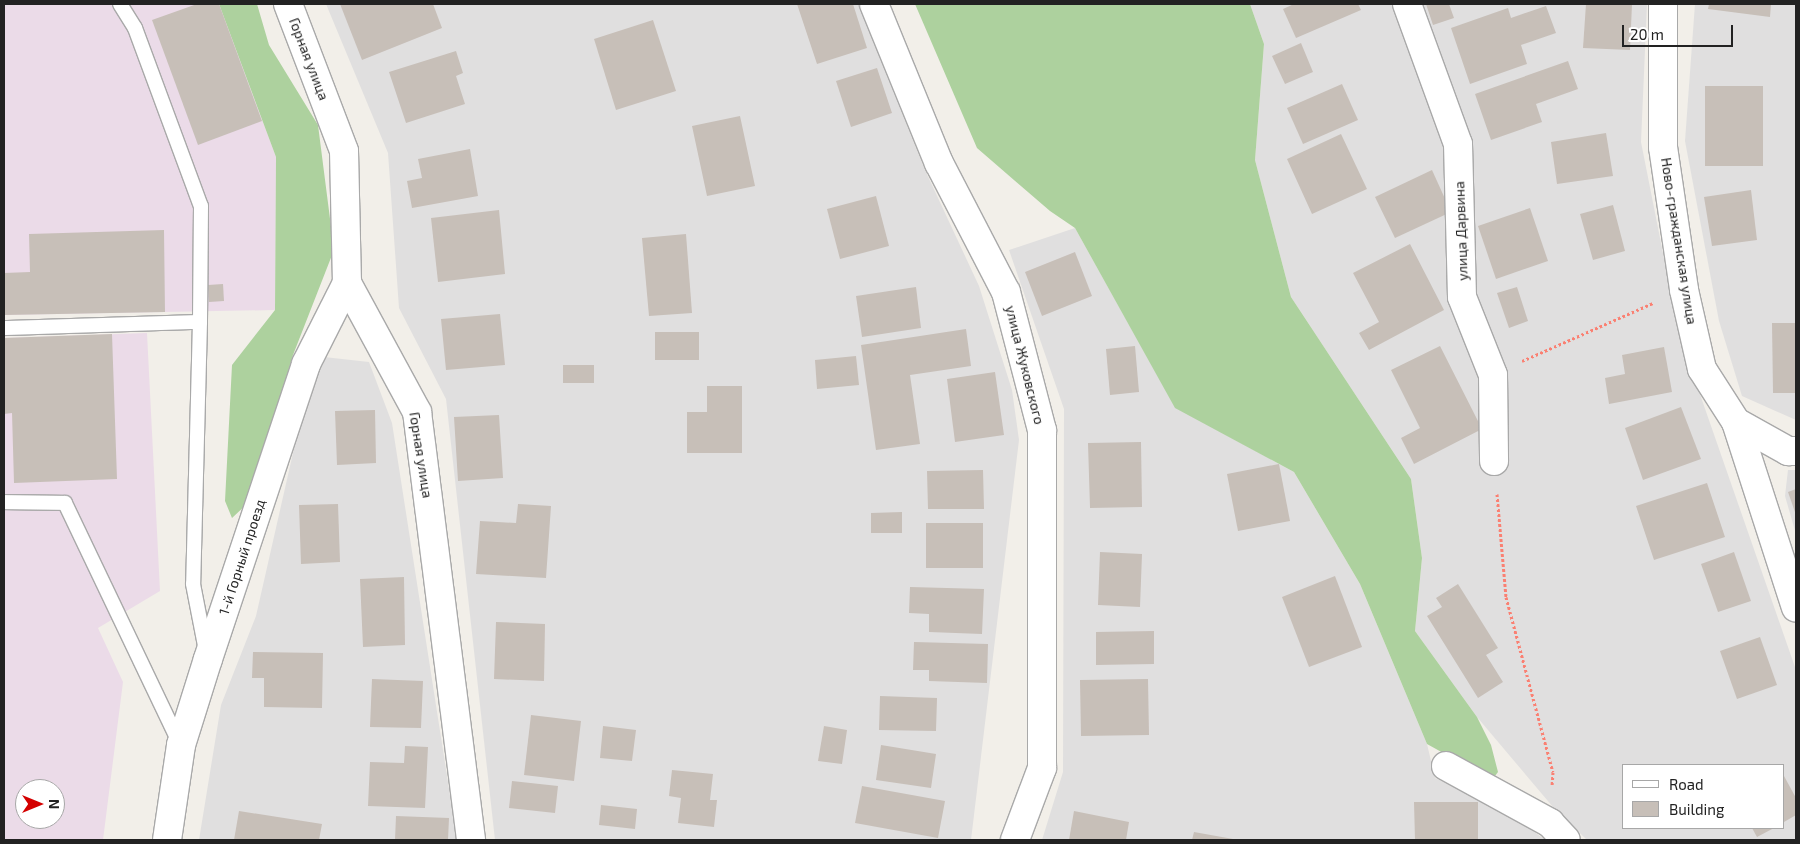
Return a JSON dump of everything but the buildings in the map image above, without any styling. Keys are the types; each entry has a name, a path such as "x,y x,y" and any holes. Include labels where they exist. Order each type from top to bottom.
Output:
{"street":[{"name":"Горная улица","path":"288,4 344,152 348,283 416,412 472,840"},
{"name":"улица Жуковского","path":"874,4 939,163 1006,292 1042,430 1042,768 1016,840"},
{"name":"улица Дарвина","path":"1407,4 1458,144 1462,297 1493,375 1494,460"},
{"name":"Ново-гражданская улица","path":"1663,4 1663,147 1684,290 1702,369 1736,422 1796,608"},
{"name":"1-й Горный проезд","path":"167,840 181,746 208,660 306,364 348,283"},
{"path":"1736,422 1788,451 1796,451"},
{"path":"1446,766 1558,832"}],"lane":[{"path":"120,4 135,28 201,206 193,584 208,660"},
{"path":"4,328 200,322"},
{"path":"4,502 66,503 181,746"}],"path":[{"path":"1493,375 1684,290"},
{"path":"1494,460 1506,597 1553,772 1558,832"}],"shaded area":[{"path":"4,4 219,4 276,157 275,310 4,315"},
{"path":"326,4 858,4 925,170 979,286 1012,390 1019,440 971,840 495,840 446,399 399,308 388,153"},
{"path":"1250,4 1392,4 1447,149 1456,306 1483,368 1488,429 1482,470 1504,469 1503,360 1473,296 1466,136 1419,4 1647,4 1641,142 1679,334 1796,670 1796,840 1587,840 1553,807 1477,717 1415,631 1422,558 1411,479 1291,297 1255,160 1264,44"},
{"path":"1695,4 1796,4 1796,420 1742,396 1719,321 1685,141"},
{"path":"1075,228 1175,407 1294,472 1360,584 1427,744 1435,778 1507,811 1545,840 1042,840 1063,772 1064,409 1009,250"},
{"path":"147,333 160,591 98,628 123,682 103,840 4,840 4,338"},
{"path":"315,356 369,362 392,423 457,840 199,840 221,705 256,616"},
{"path":"1788,470 1796,470 1796,534 1785,496"}],"green space":[{"path":"219,4 257,4 269,45 318,125 334,250 293,355 249,502 232,518 225,501 232,365 275,310 276,157"},
{"path":"915,4 1250,4 1264,44 1255,160 1291,297 1411,479 1422,558 1415,631 1477,717 1491,745 1498,772 1492,780 1427,744 1360,584 1294,472 1175,408 1075,228 1050,211 977,148"}]}
